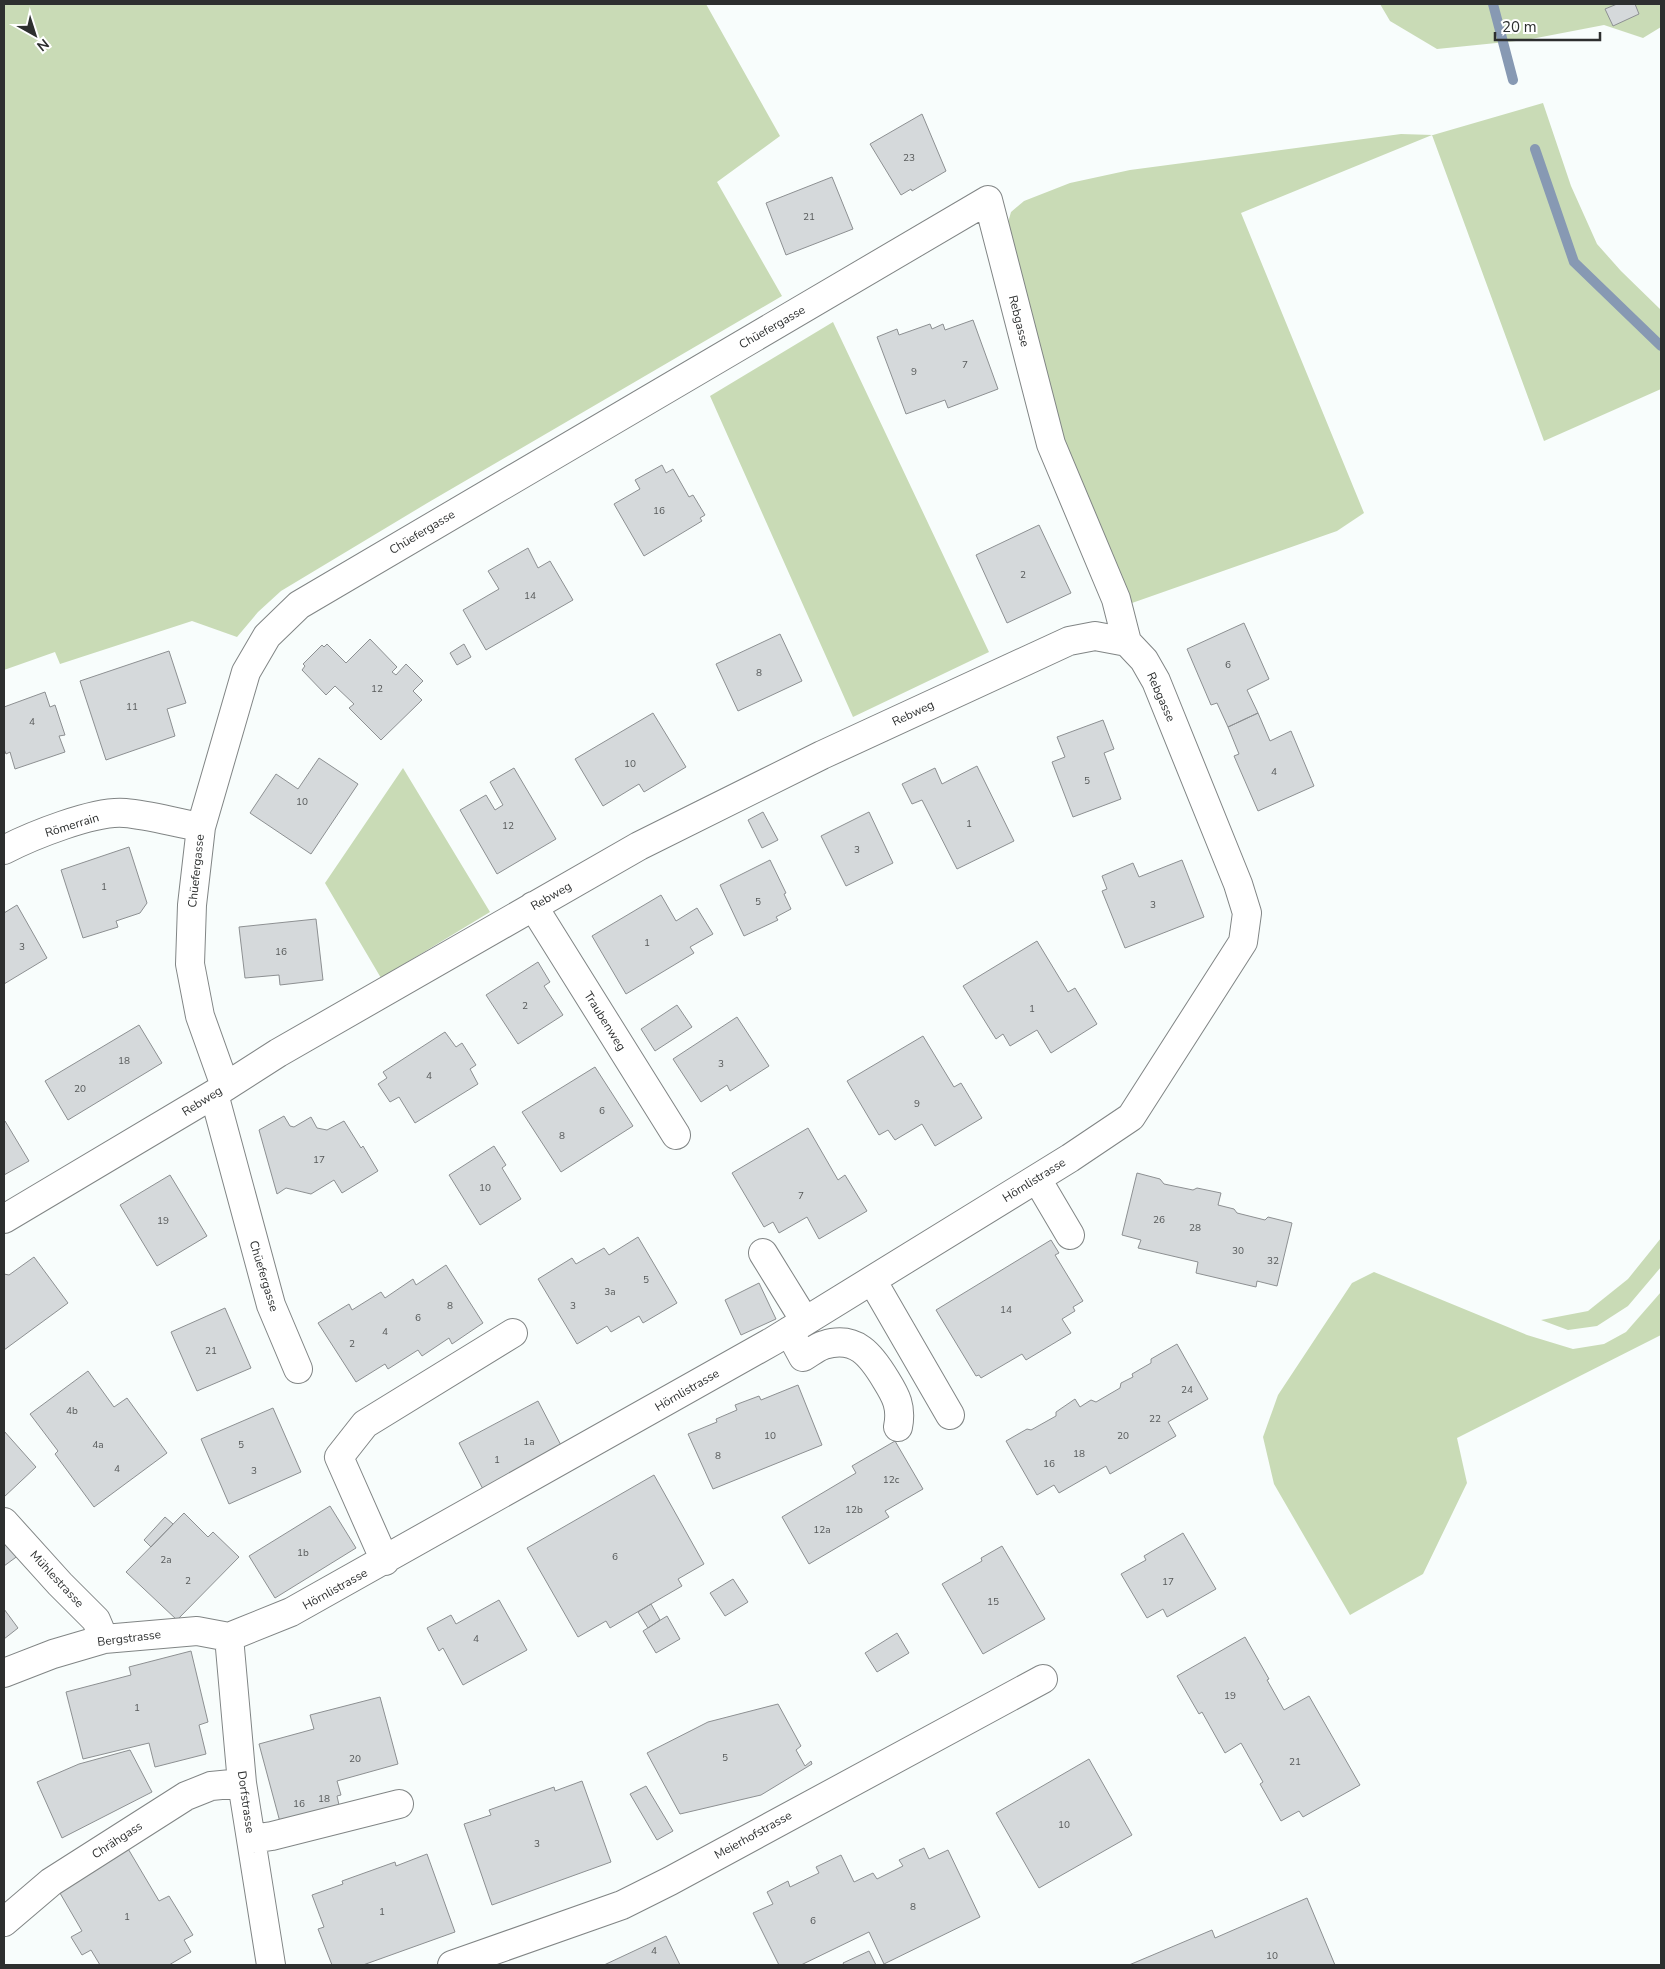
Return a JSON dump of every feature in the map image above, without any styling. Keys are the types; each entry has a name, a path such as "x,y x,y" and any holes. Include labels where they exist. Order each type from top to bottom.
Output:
{"street":[{"name":"Rebgasse","path":"988,200 1051,444 1116,599 1127,642 1144,660 1156,681 1238,884 1247,913 1244,942 1131,1117"},
{"name":"Chüefergasse","path":"298,1368 271,1305 200,1016 190,964 192,905 201,828 246,672 267,636 299,605 988,200"},
{"name":"Rebweg","path":"4,1219 278,1053 639,846 822,755 1069,641 1095,636 1127,642"},
{"name":"Römerrain","path":"4,850 21,841 92,816 124,812 201,828"},
{"name":"Traubenweg","path":"534,906 676,1135"},
{"name":"Hörnlistrasse","path":"229,1637 291,1612 385,1561 797,1326 1037,1178 1131,1117"},
{"path":"1037,1178 1070,1235"},
{"path":"763,1253 797,1326 803,1356 823,1345 841,1343 854,1345 865,1351 874,1361 894,1392 900,1415 898,1427"},
{"path":"872,1280 950,1415"},
{"path":"385,1561 338,1457 365,1424 512,1334"},
{"name":"Mühlestrasse","path":"4,1522 60,1584 96,1620 104,1639"},
{"name":"Bergstrasse","path":"4,1673 53,1654 104,1639 197,1631 229,1637"},
{"name":"Dorfstrasse","path":"229,1637 242,1783 271,1965"},
{"name":"Meierhofstrasse","path":"452,1965 515,1955 622,1905 670,1881 1043,1679"},
{"name":"Chrähgass","path":"4,1922 51,1882 186,1796 211,1786 242,1783"},
{"path":"251,1839 272,1836 399,1804"}],"green space":[{"path":"4,4 706,4 780,136 717,182 782,296 429,502 281,591 258,612 237,637 192,621 60,664 55,652 4,670"},
{"path":"1380,4 1661,4 1661,27 1643,38 1604,25 1526,40 1437,49 1390,21"},
{"path":"1543,103 1571,186 1597,244 1621,271 1661,310 1661,389 1544,441 1432,135 1241,213 1364,513 1337,531 1132,603 1061,439 1007,226 1011,212 1024,201 1070,183 1130,170 1401,134 1433,135"},
{"path":"833,322 989,652 853,717 710,396"},
{"path":"403,768 490,912 381,978 325,883"},
{"path":"1661,1238 1661,1267 1628,1306 1597,1326 1568,1330 1541,1320 1588,1311 1628,1279"},
{"path":"1374,1272 1527,1335 1573,1349 1604,1344 1626,1332 1661,1292 1661,1335 1457,1438 1467,1483 1423,1574 1350,1615 1274,1484 1263,1437 1278,1395 1352,1283"}],"building":[{"path":"1617,4 1635,4 1639,14 1613,26 1605,9"},
{"path":"922,114 946,171 912,191 911,189 901,195 870,144"},
{"path":"832,177 853,229 786,255 766,203"},
{"path":"973,320 998,389 948,408 945,400 906,414 877,337 897,329 899,335 930,324 932,329 943,324 945,330"},
{"path":"662,465 666,473 673,469 689,497 693,495 705,515 700,518 702,521 644,556 614,504 640,489 635,480"},
{"path":"1039,525 1071,593 1007,623 976,555"},
{"path":"528,548 538,568 550,561 573,600 486,650 463,610 499,589 488,571"},
{"path":"1244,623 1269,679 1247,690 1258,713 1228,727 1217,703 1211,705 1187,649"},
{"path":"780,634 802,681 738,711 716,664"},
{"path":"370,639 397,667 392,672 396,675 406,664 423,681 413,691 422,700 381,740 349,708 354,704 335,686 326,695 302,670 305,666 303,664 322,645 324,647 327,644 346,663"},
{"path":"464,644 471,657 457,665 450,653"},
{"path":"169,651 186,703 167,709 175,736 106,760 80,681"},
{"path":"45,692 50,707 55,705 65,735 59,736 65,752 15,769 10,752 6,754 4,749 4,707"},
{"path":"653,713 686,767 644,792 639,784 603,806 575,759"},
{"path":"1258,713 1270,741 1291,731 1314,786 1258,811 1234,756 1239,754 1228,727"},
{"path":"1103,720 1114,749 1104,753 1121,799 1073,817 1052,762 1065,757 1057,737"},
{"path":"319,758 358,784 311,854 250,813 276,774 298,789"},
{"path":"977,766 1014,841 957,869 922,800 912,804 902,784 935,768 942,784"},
{"path":"514,768 556,839 497,874 460,810 486,795 495,810 503,805 490,782"},
{"path":"763,812 778,840 762,848 748,820"},
{"path":"869,812 893,863 846,886 821,836"},
{"path":"129,847 147,903 140,913 116,921 118,927 83,938 61,870"},
{"path":"770,860 786,893 784,894 791,909 776,917 778,920 744,936 720,885"},
{"path":"1182,860 1204,917 1125,948 1102,891 1107,889 1102,876 1133,863 1139,877"},
{"path":"661,895 676,921 697,908 713,934 690,947 694,953 626,994 592,936"},
{"path":"17,905 47,958 4,984 4,913"},
{"path":"316,919 323,980 280,985 279,975 245,978 239,927"},
{"path":"1037,941 1068,992 1075,988 1097,1024 1051,1053 1037,1030 1010,1046 1003,1034 996,1039 963,986"},
{"path":"538,962 550,982 544,986 563,1015 518,1044 486,995"},
{"path":"677,1005 692,1027 655,1051 641,1029"},
{"path":"737,1017 769,1066 730,1091 727,1085 701,1102 673,1059"},
{"path":"139,1025 162,1063 68,1120 45,1081"},
{"path":"445,1032 456,1047 462,1043 476,1065 470,1069 478,1084 415,1123 399,1097 390,1102 378,1084 387,1078 383,1072"},
{"path":"923,1036 954,1087 961,1083 982,1118 935,1146 922,1124 895,1140 888,1130 879,1135 847,1081"},
{"path":"595,1067 633,1126 561,1172 522,1112"},
{"path":"284,1116 290,1126 294,1127 311,1117 317,1128 327,1130 344,1121 361,1148 363,1146 378,1171 342,1193 334,1180 311,1194 286,1188 277,1194 259,1130"},
{"path":"4,1122 29,1161 4,1175"},
{"path":"808,1128 838,1180 845,1175 867,1211 819,1239 807,1217 779,1233 773,1222 764,1227 732,1173"},
{"path":"494,1146 506,1165 502,1168 521,1199 480,1225 449,1175"},
{"path":"1137,1173 1160,1179 1164,1184 1221,1193 1218,1205 1234,1209 1237,1213 1265,1220 1268,1217 1292,1223 1277,1286 1257,1281 1256,1287 1196,1273 1198,1262 1138,1248 1141,1240 1122,1235"},
{"path":"170,1175 207,1236 157,1266 120,1205"},
{"path":"638,1237 677,1303 643,1323 639,1316 611,1332 607,1326 577,1344 538,1279 572,1258 576,1264 604,1248 609,1255"},
{"path":"1051,1240 1059,1253 1055,1255 1083,1301 1073,1307 1075,1311 1062,1319 1071,1333 1026,1360 1022,1354 981,1378 979,1375 976,1376 936,1310"},
{"path":"34,1257 68,1303 4,1350 4,1274 9,1275"},
{"path":"446,1265 483,1323 452,1344 449,1338 422,1356 418,1350 388,1369 385,1364 356,1382 318,1323 349,1304 352,1310 381,1292 385,1298 413,1279 416,1285"},
{"path":"759,1283 776,1319 741,1335 725,1300"},
{"path":"225,1308 251,1368 197,1391 171,1332"},
{"path":"1177,1344 1208,1399 1168,1422 1176,1436 1110,1474 1106,1466 1059,1493 1054,1485 1037,1495 1006,1441 1056,1416 1056,1412 1075,1399 1080,1407 1091,1400 1096,1402 1120,1388 1121,1383 1133,1377 1132,1374 1151,1363 1151,1359"},
{"path":"88,1371 114,1407 127,1398 167,1453 94,1507 55,1454 58,1451 30,1414"},
{"path":"798,1385 822,1445 713,1489 688,1434 717,1422 716,1419 737,1410 735,1405 759,1396 761,1400"},
{"path":"538,1401 564,1451 485,1493 459,1443"},
{"path":"273,1408 301,1472 229,1504 201,1439"},
{"path":"4,1431 36,1467 4,1497"},
{"path":"895,1441 923,1489 885,1511 889,1517 809,1564 782,1517 856,1473 852,1466"},
{"path":"654,1475 704,1564 678,1579 682,1586 610,1628 606,1621 578,1637 527,1548"},
{"path":"330,1506 356,1548 275,1598 249,1556"},
{"path":"184,1513 208,1537 213,1532 239,1557 177,1620 126,1572"},
{"path":"165,1517 173,1524 151,1547 144,1540"},
{"path":"1183,1533 1216,1589 1167,1617 1163,1609 1147,1618 1121,1574 1146,1560 1144,1556"},
{"path":"4,1535 19,1555 4,1566"},
{"path":"1002,1546 1045,1619 983,1654 942,1584 982,1561 981,1558"},
{"path":"733,1579 748,1602 725,1616 710,1593"},
{"path":"499,1600 527,1650 463,1685 443,1648 439,1651 427,1628 451,1615 456,1624"},
{"path":"651,1604 660,1620 648,1628 638,1612"},
{"path":"4,1609 18,1628 4,1639"},
{"path":"667,1616 680,1639 656,1653 643,1631"},
{"path":"897,1633 909,1653 877,1672 865,1653"},
{"path":"1245,1637 1284,1710 1309,1696 1360,1785 1303,1817 1299,1811 1281,1821 1260,1784 1263,1782 1241,1743 1225,1753 1202,1712 1199,1714 1177,1676"},
{"path":"191,1651 208,1722 199,1725 206,1754 155,1767 149,1743 83,1759 66,1692 131,1675 129,1667"},
{"path":"380,1697 398,1764 337,1781 341,1795 337,1796 341,1814 280,1822 259,1744 314,1729 310,1715"},
{"path":"778,1704 801,1746 796,1750 805,1766 811,1761 812,1764 761,1795 680,1814 647,1753 708,1722"},
{"path":"130,1750 152,1792 62,1838 37,1782 79,1764"},
{"path":"1089,1759 1132,1835 1039,1888 996,1813"},
{"path":"582,1781 611,1862 492,1905 464,1824 491,1815 489,1810 554,1787 555,1791"},
{"path":"646,1786 673,1831 657,1840 630,1794"},
{"path":"127,1847 159,1901 169,1896 193,1935 184,1940 191,1952 169,1965 100,1965 91,1950 82,1955 71,1937 82,1931 57,1888"},
{"path":"924,1848 929,1859 948,1850 980,1917 884,1964 869,1932 801,1965 779,1965 753,1913 773,1904 767,1892 788,1881 790,1887 819,1873 816,1867 841,1855 854,1882 873,1873 877,1879 903,1866 899,1860"},
{"path":"427,1854 455,1932 363,1965 332,1965 318,1929 324,1927 312,1895 343,1884 342,1881 395,1862 396,1866"},
{"path":"1307,1898 1335,1965 1129,1965 1212,1930 1215,1938"},
{"path":"666,1936 680,1965 604,1965"},
{"path":"869,1951 876,1965 844,1965 843,1963"}],"waterway":[{"path":"1493,4 1513,80"},
{"path":"1535,149 1574,262 1661,346"}]}
